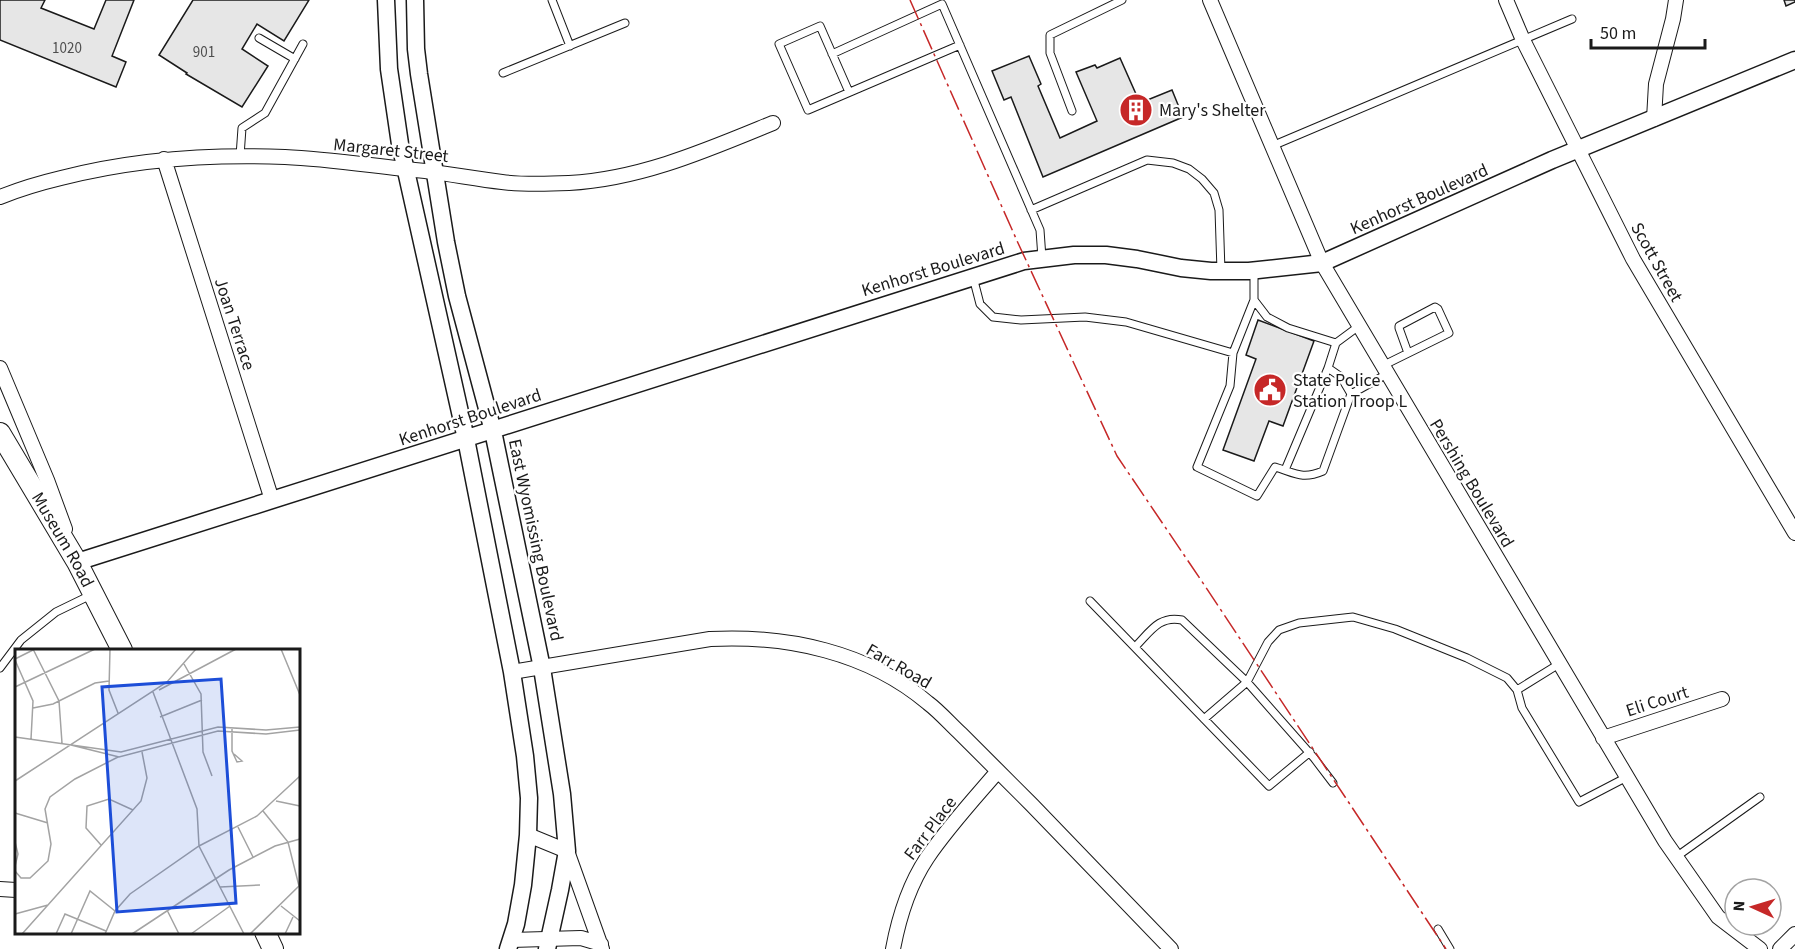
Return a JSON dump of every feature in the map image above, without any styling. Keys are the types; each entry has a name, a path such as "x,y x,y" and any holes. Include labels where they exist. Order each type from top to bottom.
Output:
{"main road":[{"name":"Museum Road","path":"0,433 78,562 122,649"},
{"path":"266,934 273,949"}],"street":[{"path":"386,0 389,69 400,144 466,439 512,672 525,756 529,798 528,835 523,885 516,924 509,944 548,944 581,938 602,947"},
{"name":"East Wyomissing Boulevard","path":"415,0 416,49 444,233 457,296 493,431 542,668 562,794 567,851 548,944"},
{"name":"Pershing Boulevard","path":"1210,0 1322,263 1384,370 1676,857 1718,918 1760,949"},
{"name":"Scott Street","path":"1506,0 1523,40 1633,259 1795,533"},
{"path":"1654,119 1656,84 1676,0"},
{"name":"Kenhorst Boulevard","path":"78,562 1024,261 1074,255 1106,255 1181,268 1221,271 1322,263 1578,150 1795,60"},
{"name":"Margaret Street","path":"0,197 36,184 87,172 164,159 240,156 288,157 436,172 504,183 570,183 601,180 662,166 773,123"},
{"name":"Joan Terrace","path":"164,159 272,500"},
{"path":"0,368 47,480 78,562"},
{"name":"Farr Road","path":"512,672 710,639 751,638 785,641 816,648 870,667 900,683 928,702 1171,949"},
{"name":"Eli Court","path":"1603,738 1722,699"},
{"name":"Farr Place","path":"893,949 904,906 915,879 938,843 998,771"},
{"path":"528,835 567,851 602,947"},
{"path":"0,889 15,890"},
{"path":"1780,949 1795,934"}],"lane":[{"path":"552,0 570,46"},
{"path":"1072,111 1050,53 1050,35 1122,0"},
{"path":"832,54 942,4 1040,230 1042,258"},
{"path":"1272,146 1572,19"},
{"path":"503,73 625,23"},
{"path":"849,92 820,26 779,44 808,110 960,45"},
{"path":"259,38 295,59"},
{"path":"240,156 242,128 265,113 303,44"},
{"path":"1031,210 1147,160 1173,163 1189,169 1214,193 1219,210 1221,271"},
{"path":"1254,270 1254,300 1233,353 1230,386 1197,467 1257,496 1275,467 1299,476 1311,476 1323,471 1352,394 1408,353 1449,333 1435,307 1398,328 1408,353"},
{"path":"973,277 981,304 993,317 1021,320 1085,317 1126,322 1233,353"},
{"path":"1254,300 1267,317 1288,328 1336,343"},
{"path":"1285,470 1328,368 1336,343 1359,326"},
{"path":"1328,368 1341,377 1352,394"},
{"path":"0,668 29,633 56,612 94,594"},
{"path":"1090,601 1269,786 1310,752"},
{"path":"1135,647 1161,621 1171,617 1182,620 1247,682 1310,752 1333,783"},
{"path":"1204,718 1247,682 1268,642 1279,630 1299,623 1353,617 1395,629 1467,658 1507,678 1517,690 1522,708 1579,802 1626,777"},
{"path":"1517,690 1559,664"},
{"path":"1676,857 1760,797"},
{"path":"1438,929 1450,949"}],"building":[{"path":"0,0 45,0 41,8 94,29 106,0 134,0 112,56 126,62 116,87 0,40"},
{"path":"193,0 309,0 284,41 257,24 242,49 268,66 242,107 159,55"},
{"path":"1784,0 1795,0 1795,2 1786,6"},
{"name":"Mary's Shelter","path":"1029,56 1041,84 1038,86 1060,138 1097,121 1076,72 1095,65 1097,68 1120,58 1140,103 1172,90 1183,117 1043,177 1011,97 1004,100 992,71"},
{"name":"State Police Station Troop L","path":"1258,320 1314,341 1283,426 1269,421 1254,461 1223,450 1256,359 1246,355"}],"power":[{"path":"910,0 1018,243 1117,456 1446,949"}],"place":[{"name":"Mary's Shelter","path":"1136,110"},
{"name":"State Police Station Troop L","path":"1270,390"}]}
